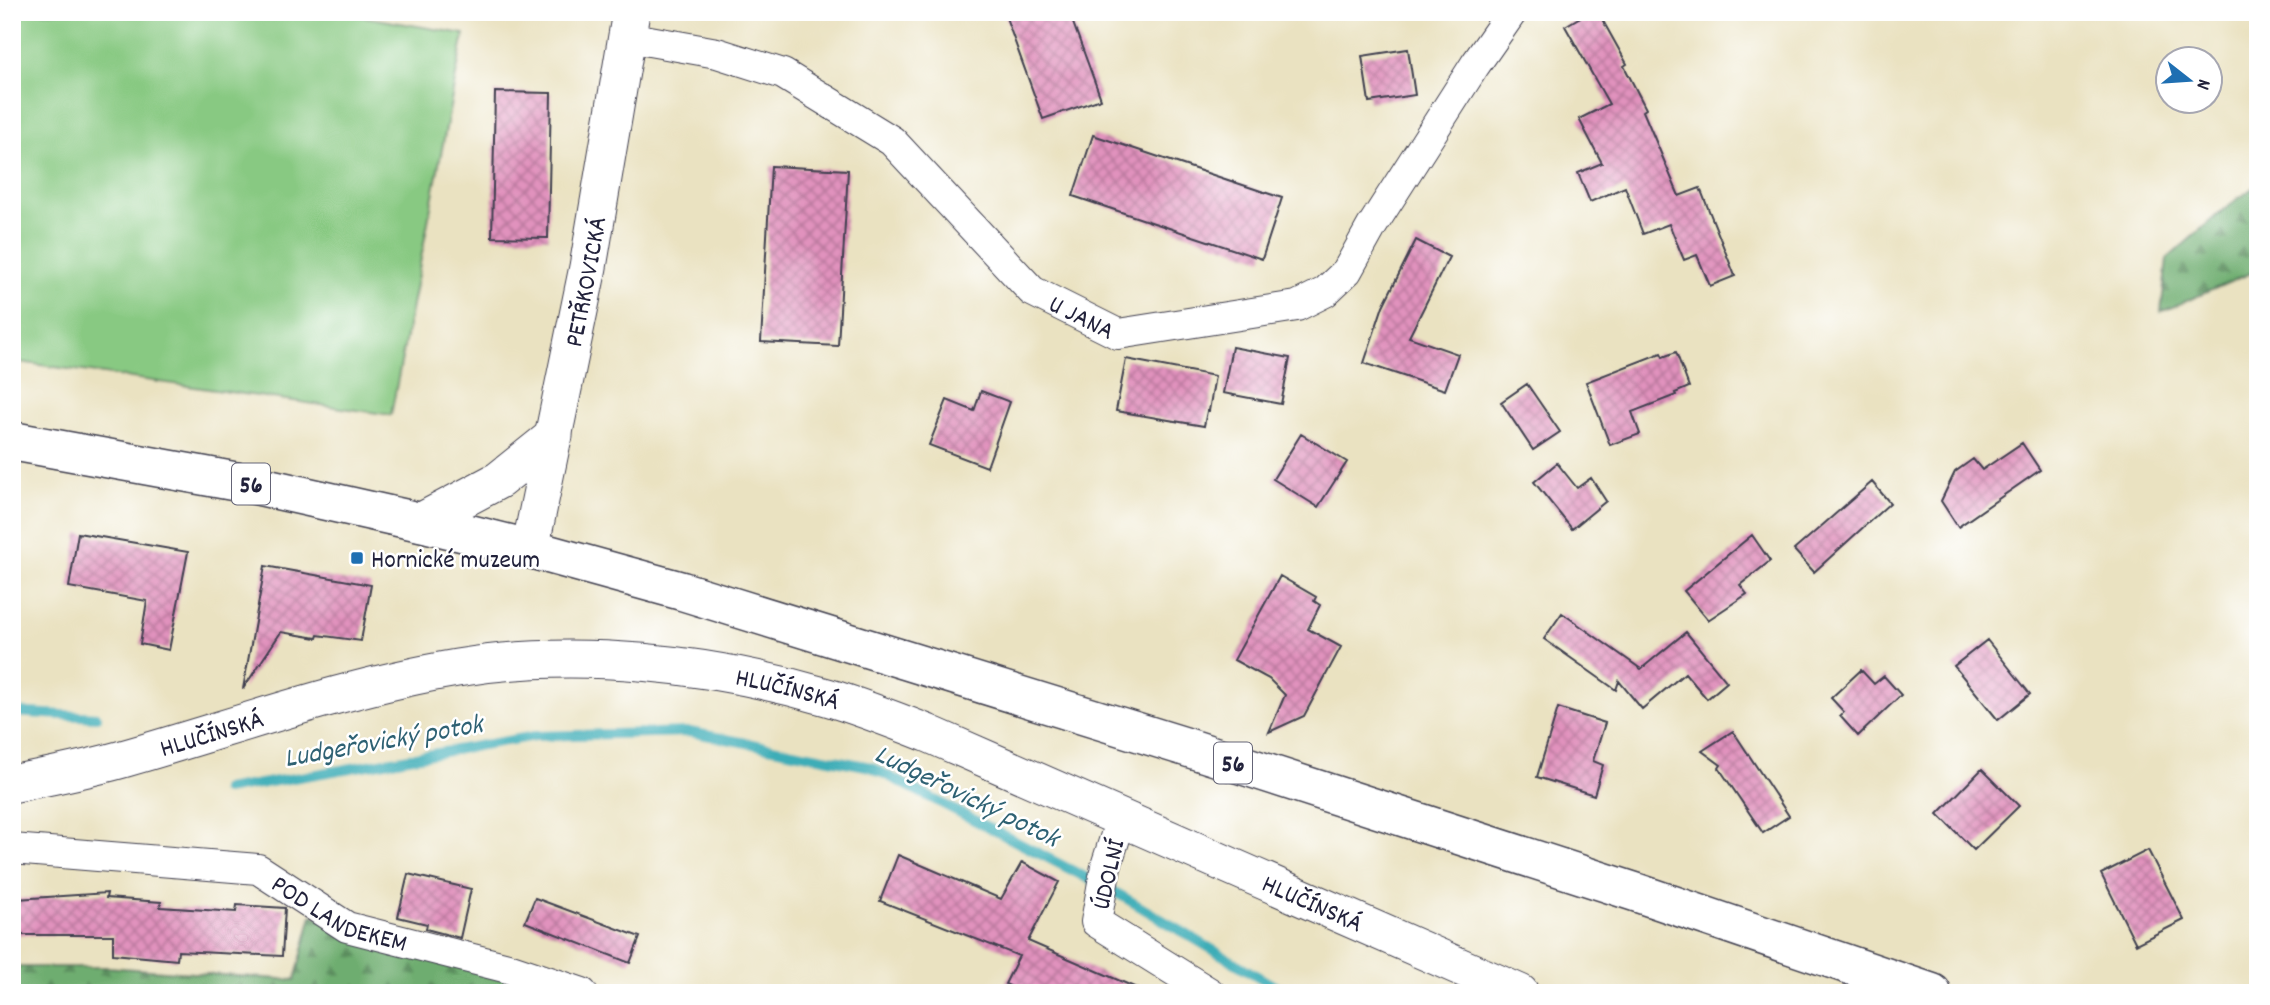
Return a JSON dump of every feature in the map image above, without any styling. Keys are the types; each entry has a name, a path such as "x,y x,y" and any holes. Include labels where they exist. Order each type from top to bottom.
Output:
{"main road":[{"name":"56","path":"12,441 255,485 530,549 682,591 1197,751 1648,896 1932,993"}],"street":[{"name":"U JANA","path":"629,25 783,74 892,141 1032,291 1118,334 1297,306 1325,292 1347,271 1372,226 1512,12"},
{"name":"PETŘKOVICKÁ","path":"530,549 588,267 629,25"},
{"path":"420,522 499,480 554,436"},
{"name":"HLUČÍNSKÁ","path":"12,784 122,759 313,702 458,668 520,661 614,660 676,666 736,675 828,697 927,733 1520,993"},
{"name":"ÚDOLNÍ","path":"1121,819 1106,866 1096,922 1210,993"},
{"name":"POD LANDEKEM","path":"12,849 258,869 347,927 508,968 582,993"}],"green space":[{"path":"12,12 336,12 464,34 391,415 12,361"},
{"path":"2258,184 2258,270 2161,312 2167,259 2224,209"},
{"path":"312,915 548,993 12,993 12,967 106,967 295,980"}],"building":[{"path":"1004,12 1069,12 1101,99 1043,119"},
{"path":"1589,12 1598,12 1627,64 1624,66 1646,109 1643,111 1679,196 1700,188 1735,276 1710,286 1697,255 1684,260 1669,224 1643,234 1625,187 1590,202 1578,173 1602,163 1579,119 1609,104 1565,26"},
{"path":"1408,49 1415,95 1369,102 1362,56"},
{"path":"495,92 551,93 548,238 492,237"},
{"path":"1093,135 1282,198 1262,259 1073,196"},
{"path":"771,166 848,170 838,346 761,342"},
{"path":"1416,240 1449,257 1409,337 1458,354 1445,390 1364,363 1383,306"},
{"path":"1232,347 1290,358 1281,404 1223,393"},
{"path":"1676,352 1689,387 1675,393 1676,395 1632,412 1640,434 1610,445 1586,382 1661,353 1663,357"},
{"path":"1126,359 1215,376 1204,426 1116,411"},
{"path":"1527,384 1560,432 1533,450 1501,402"},
{"path":"981,391 1010,402 987,467 929,445 947,400 974,411"},
{"path":"1301,434 1347,462 1318,507 1273,479"},
{"path":"2022,443 2040,470 1958,527 1941,501 1955,472 1973,459 1982,470"},
{"path":"1557,463 1577,488 1591,478 1606,501 1572,529 1534,482"},
{"path":"1872,482 1890,503 1814,572 1794,550"},
{"path":"78,533 188,552 169,650 140,644 147,601 69,587"},
{"path":"1752,535 1770,561 1740,585 1747,594 1708,620 1684,591"},
{"path":"265,566 371,585 361,641 281,632 243,689"},
{"path":"1280,576 1316,597 1314,601 1320,605 1308,629 1341,647 1304,716 1269,732 1285,695 1269,679 1234,660"},
{"path":"1562,613 1641,669 1686,632 1727,682 1707,699 1685,673 1642,709 1619,681 1616,690 1544,639"},
{"path":"1987,640 2030,694 1998,720 1954,666"},
{"path":"1861,670 1874,684 1884,676 1901,695 1858,736 1840,716 1844,712 1831,698"},
{"path":"1558,708 1605,723 1593,761 1603,765 1594,795 1537,777"},
{"path":"1733,731 1789,816 1763,833 1719,768 1721,765 1702,751"},
{"path":"1982,769 2019,806 1974,850 1938,814"},
{"path":"2148,850 2184,920 2136,944 2101,874"},
{"path":"898,855 1001,899 1022,862 1059,882 1028,941 1148,993 1026,993 1005,984 1019,956 880,901"},
{"path":"408,874 471,889 460,938 426,929 427,924 398,917"},
{"path":"107,893 106,898 161,902 160,907 236,912 237,905 285,908 282,956 178,951 177,960 113,954 113,935 18,935 17,899"},
{"path":"535,898 640,937 630,963 525,922"}],"waterway":[{"name":"Ludgeřovický potok","path":"12,712 97,717"},
{"name":"Ludgeřovický potok","path":"225,790 535,736 690,732 871,767 1122,896 1286,993"}],"place":[{"name":"Hornické muzeum","path":"357,558"}]}
